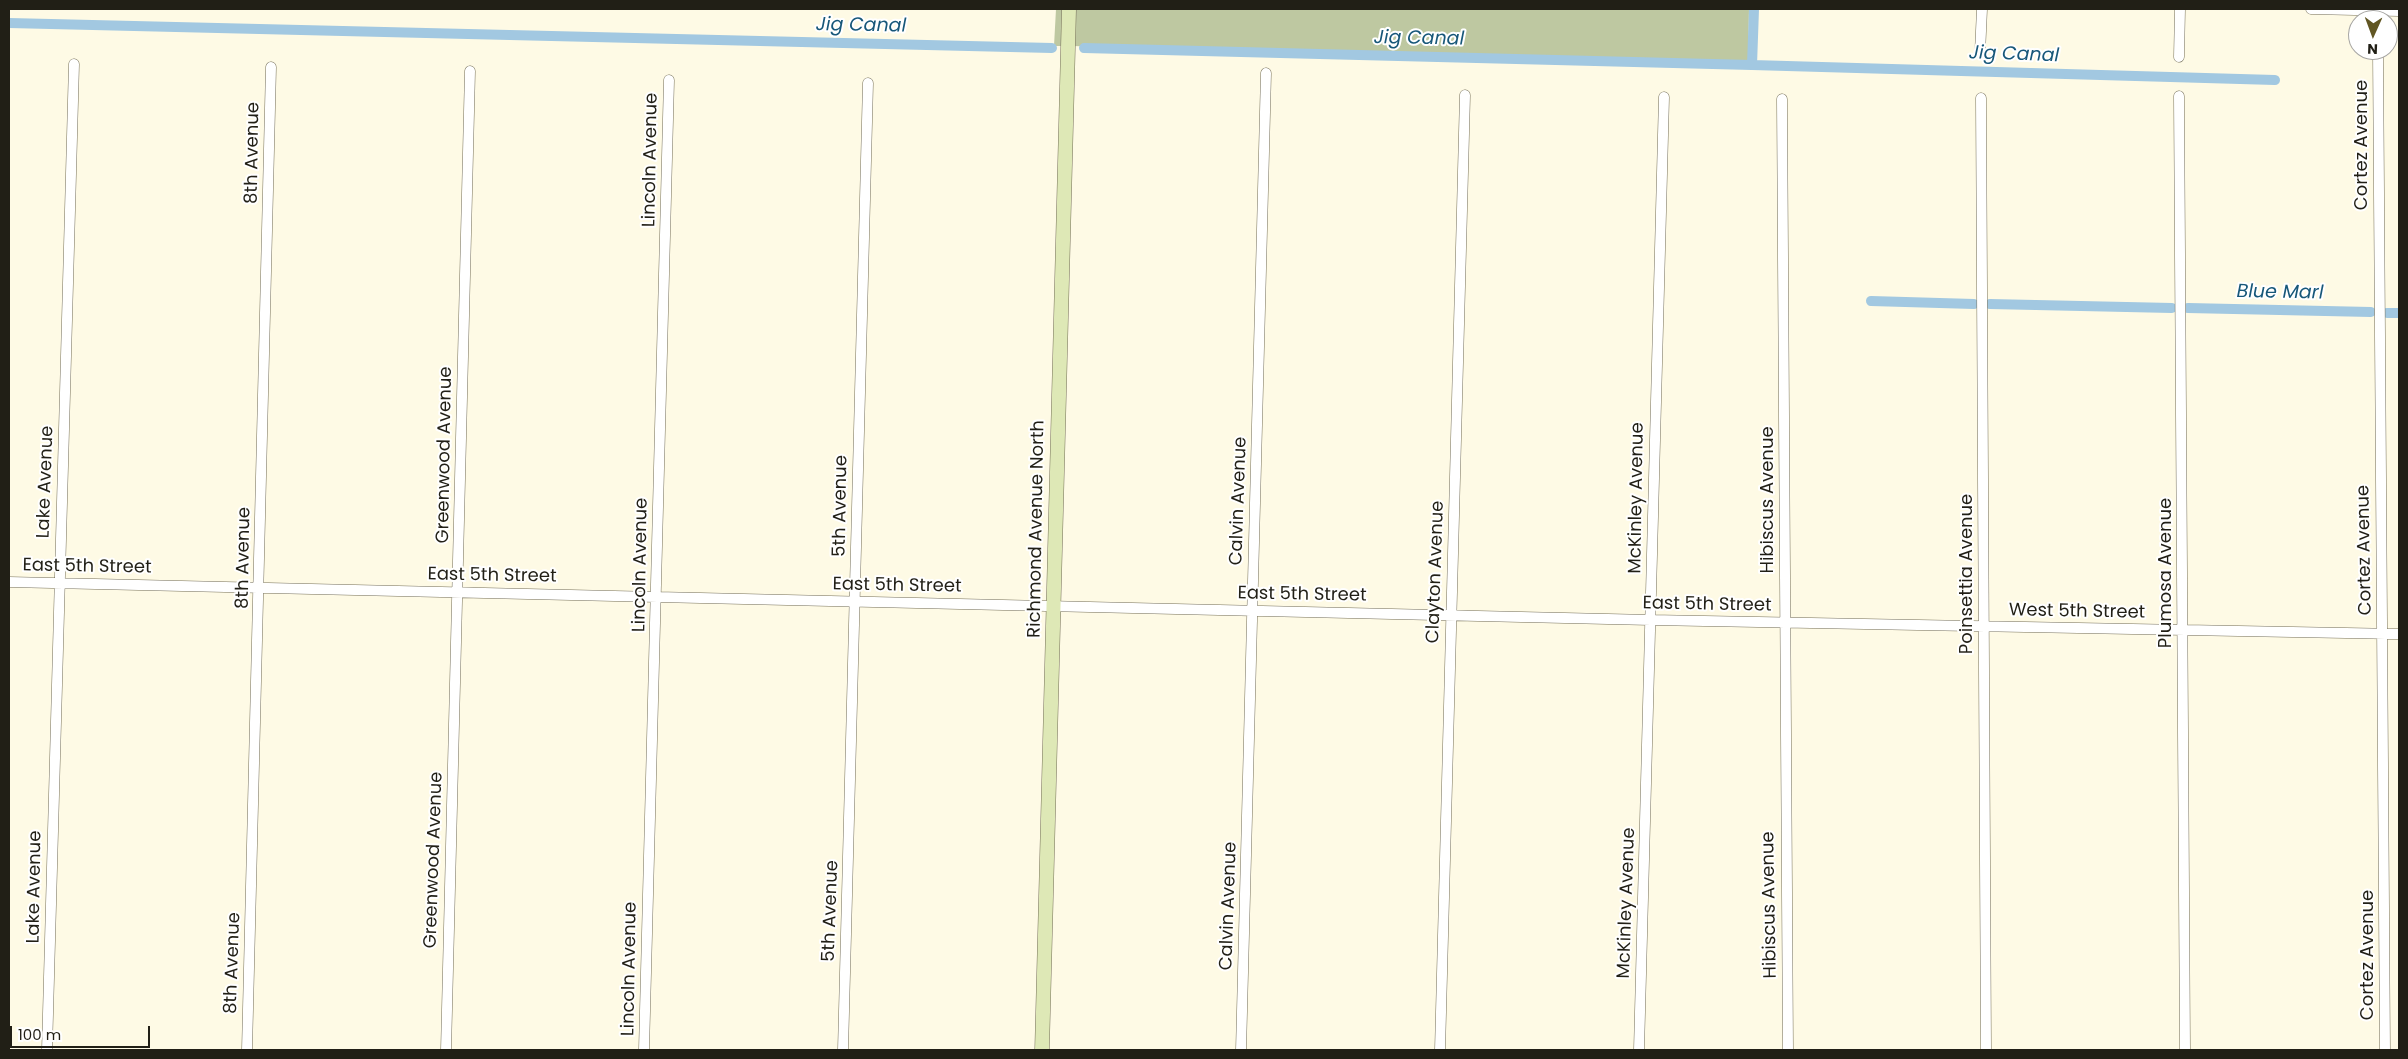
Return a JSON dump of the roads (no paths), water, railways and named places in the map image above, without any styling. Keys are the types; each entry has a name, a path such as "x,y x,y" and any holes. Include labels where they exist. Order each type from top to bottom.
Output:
{"street":[{"name":"Richmond Avenue North","path":"1042,1050 1070,9"},
{"path":"1980,53 1982,9"},
{"path":"2179,57 2180,9"},
{"path":"2311,9 2361,9"},
{"name":"Cortez Avenue","path":"2378,60 2385,1050"},
{"name":"Lake Avenue","path":"47,1050 74,64"},
{"name":"8th Avenue","path":"247,1050 272,67"},
{"name":"Greenwood Avenue","path":"446,1050 470,71"},
{"name":"Calvin Avenue","path":"1241,1050 1266,73"},
{"name":"Lincoln Avenue","path":"644,1050 669,80"},
{"name":"5th Avenue","path":"843,1050 868,83"},
{"name":"Clayton Avenue","path":"1440,1050 1465,95"},
{"name":"Plumosa Avenue","path":"2179,96 2185,1050"},
{"name":"McKinley Avenue","path":"1639,1050 1664,97"},
{"name":"Poinsettia Avenue","path":"1980,98 1986,1050"},
{"name":"Hibiscus Avenue","path":"1782,99 1788,1050"},
{"name":"East 5th Street","path":"9,582 1784,623"},
{"name":"West 5th Street","path":"1784,623 2399,634"}],"waterway":[{"name":"Jig Canal","path":"1084,48 1752,65 1754,9"},
{"name":"Jig Canal","path":"9,23 1052,48"},
{"name":"Jig Canal","path":"1752,65 2275,80"},
{"name":"Blue Marl","path":"1871,301 1974,304"},
{"name":"Blue Marl","path":"1990,304 2172,308"},
{"name":"Blue Marl","path":"2188,308 2371,312"},
{"name":"Blue Marl","path":"2387,313 2399,313"}]}
